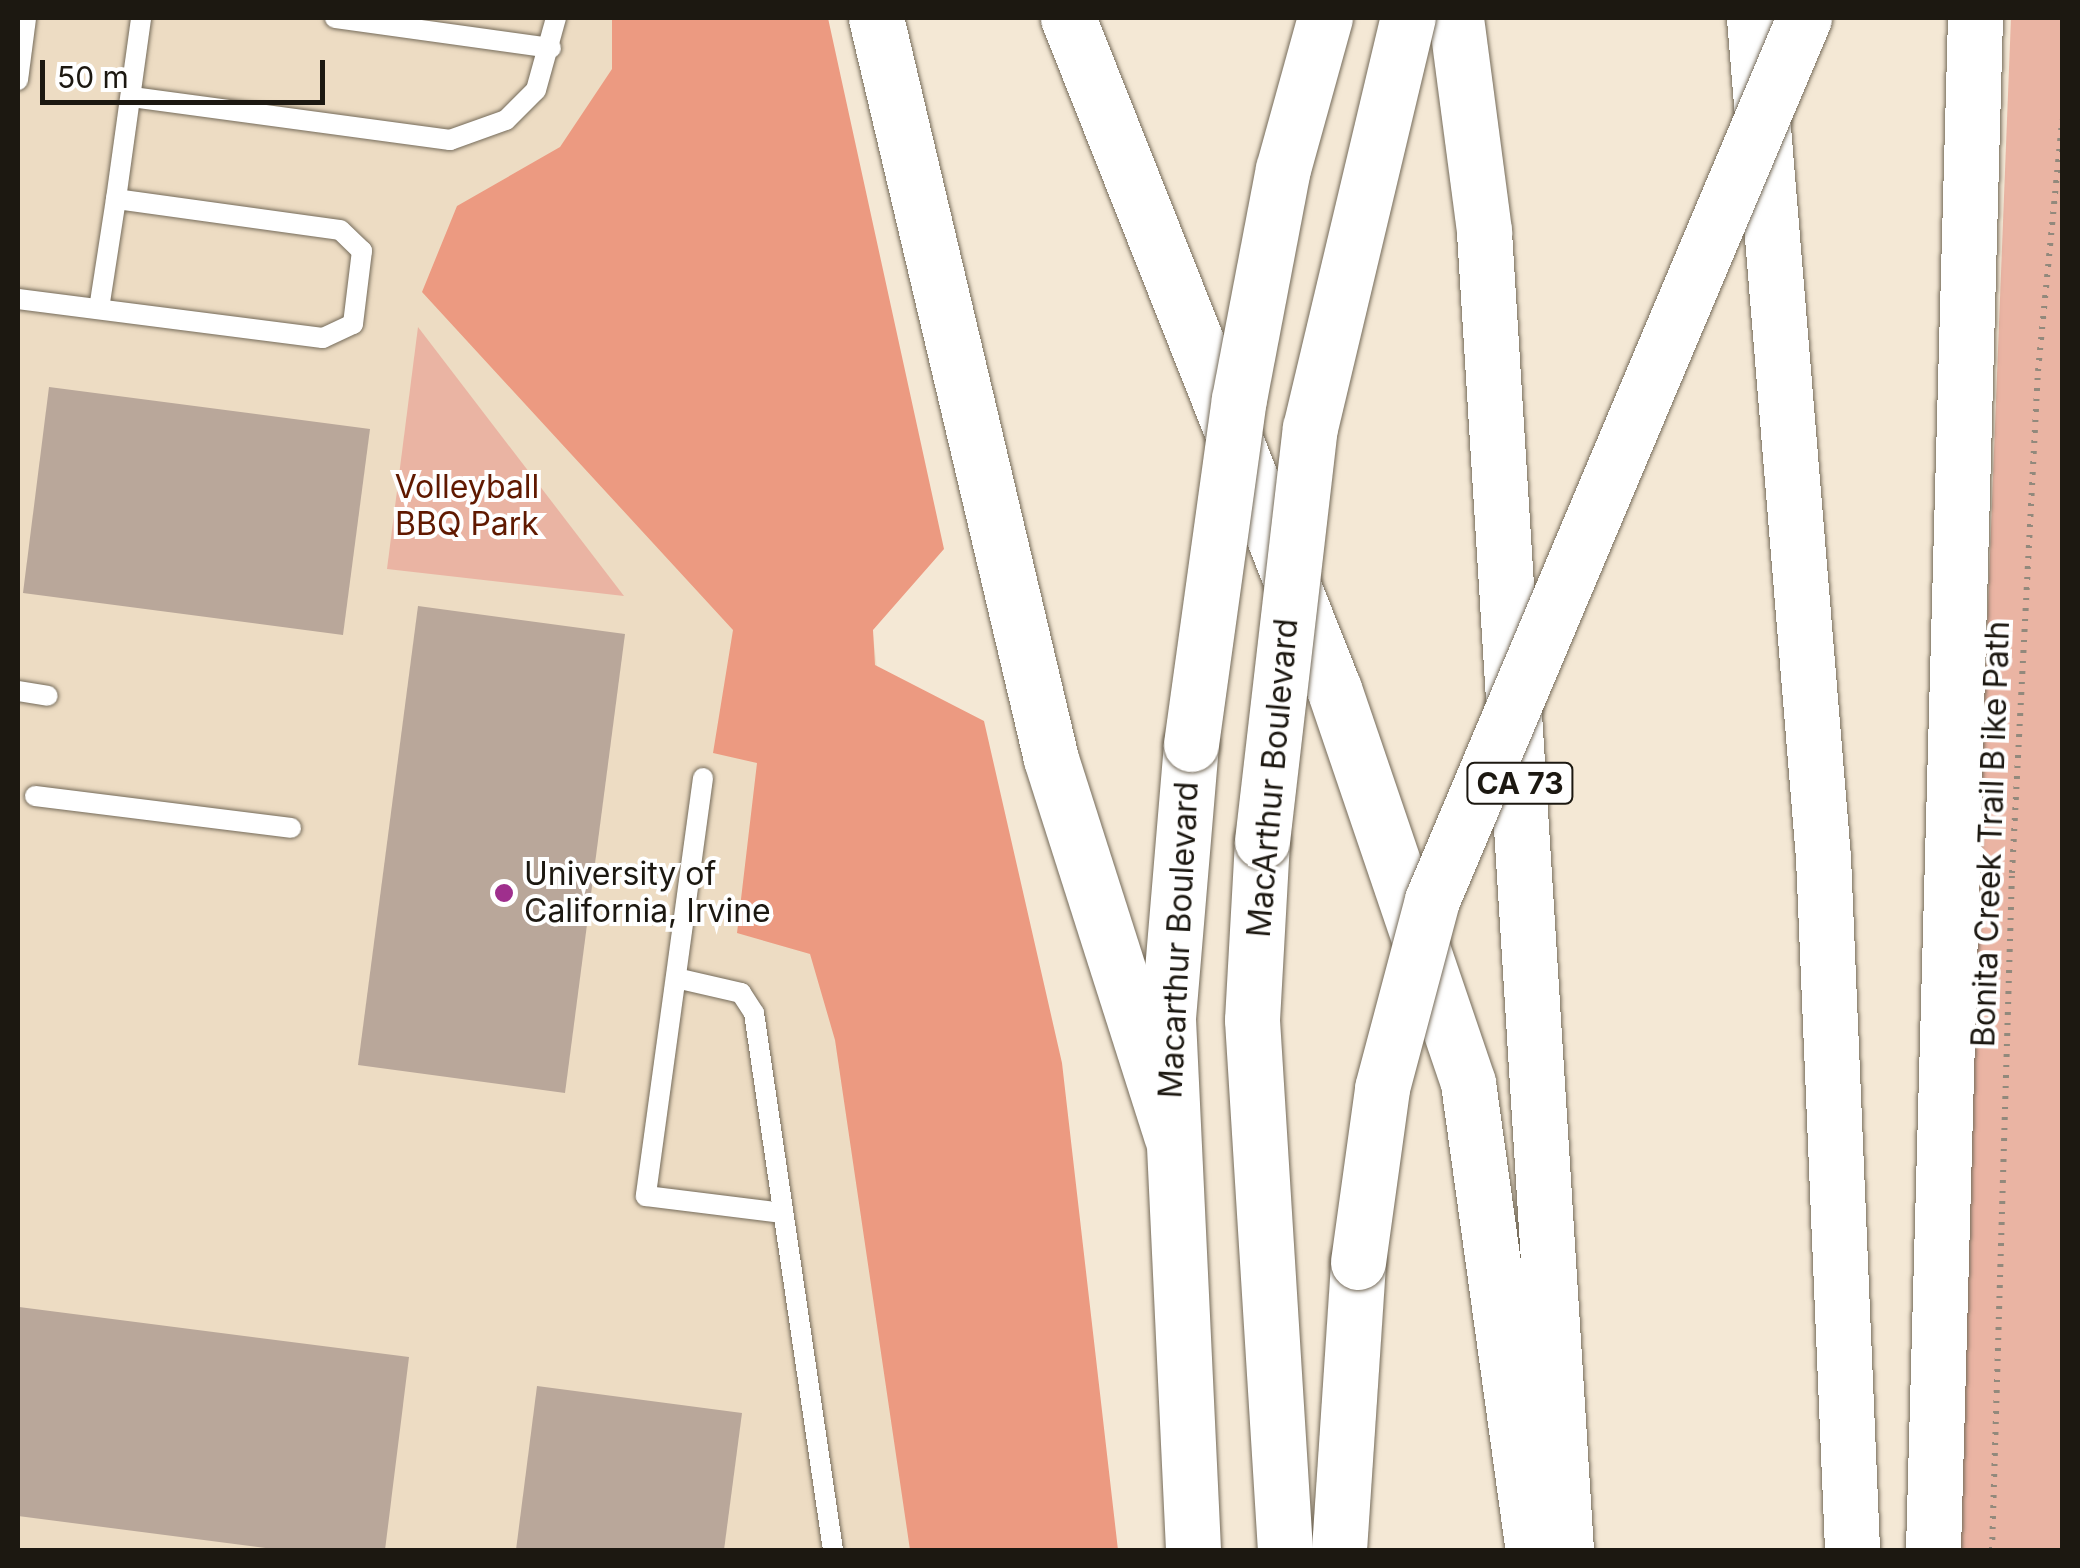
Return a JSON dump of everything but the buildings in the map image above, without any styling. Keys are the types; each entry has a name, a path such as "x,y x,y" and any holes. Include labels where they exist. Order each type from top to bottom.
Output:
{"main road":[{"path":"876,18 1051,758 1171,1136"},
{"path":"1068,18 1334,689 1468,1082 1533,1550"},
{"name":"MacArthur Boulevard","path":"1190,744 1239,399 1282,169 1325,18"},
{"name":"MacArthur Boulevard","path":"1285,1550 1252,1020 1262,841 1310,428 1408,18"},
{"name":"CA 73","path":"1456,18 1484,232 1566,1550"},
{"path":"1754,18 1823,858 1852,1550"},
{"path":"1339,1550 1358,1262 1382,1088 1432,900 1804,18"},
{"path":"1933,1550 1975,18"},
{"name":"Macarthur Boulevard","path":"1171,1136 1168,1019 1190,744"},
{"name":"MacArthur Boulevard","path":"1171,1136 1193,1550"}],"lane":[{"path":"18,80 26,18"},
{"path":"99,309 141,18"},
{"path":"335,18 551,48"},
{"path":"132,97 450,140 506,120 536,90 551,48 556,18"},
{"path":"18,299 323,338 353,324 362,252 340,230 116,199"},
{"path":"18,692 48,696"},
{"path":"703,778 646,1196 782,1213"},
{"path":"35,796 291,828"},
{"path":"676,978 741,992 754,1013 831,1545"}],"path":[{"name":"Bonita Creek Trail B ike Path","path":"1992,1550 2012,873 2038,371 2062,120"}],"shaded area":[{"name":"University of California, Irvine","path":"18,18 798,18 878,676 1089,1550 18,1550"},
{"path":"612,18 828,18 944,549 873,630 875,665 984,721 1062,1063 1118,1550 910,1550 835,1040 810,954 737,933 757,763 713,753 733,630 422,292 457,206 560,147 612,69"}],"green space":[{"path":"2011,18 2062,18 2062,1550 1951,1550"},
{"name":"Volleyball BBQ Park","path":"418,327 624,596 387,569"}],"place":[{"name":"University of California, Irvine","path":"504,893"}]}
